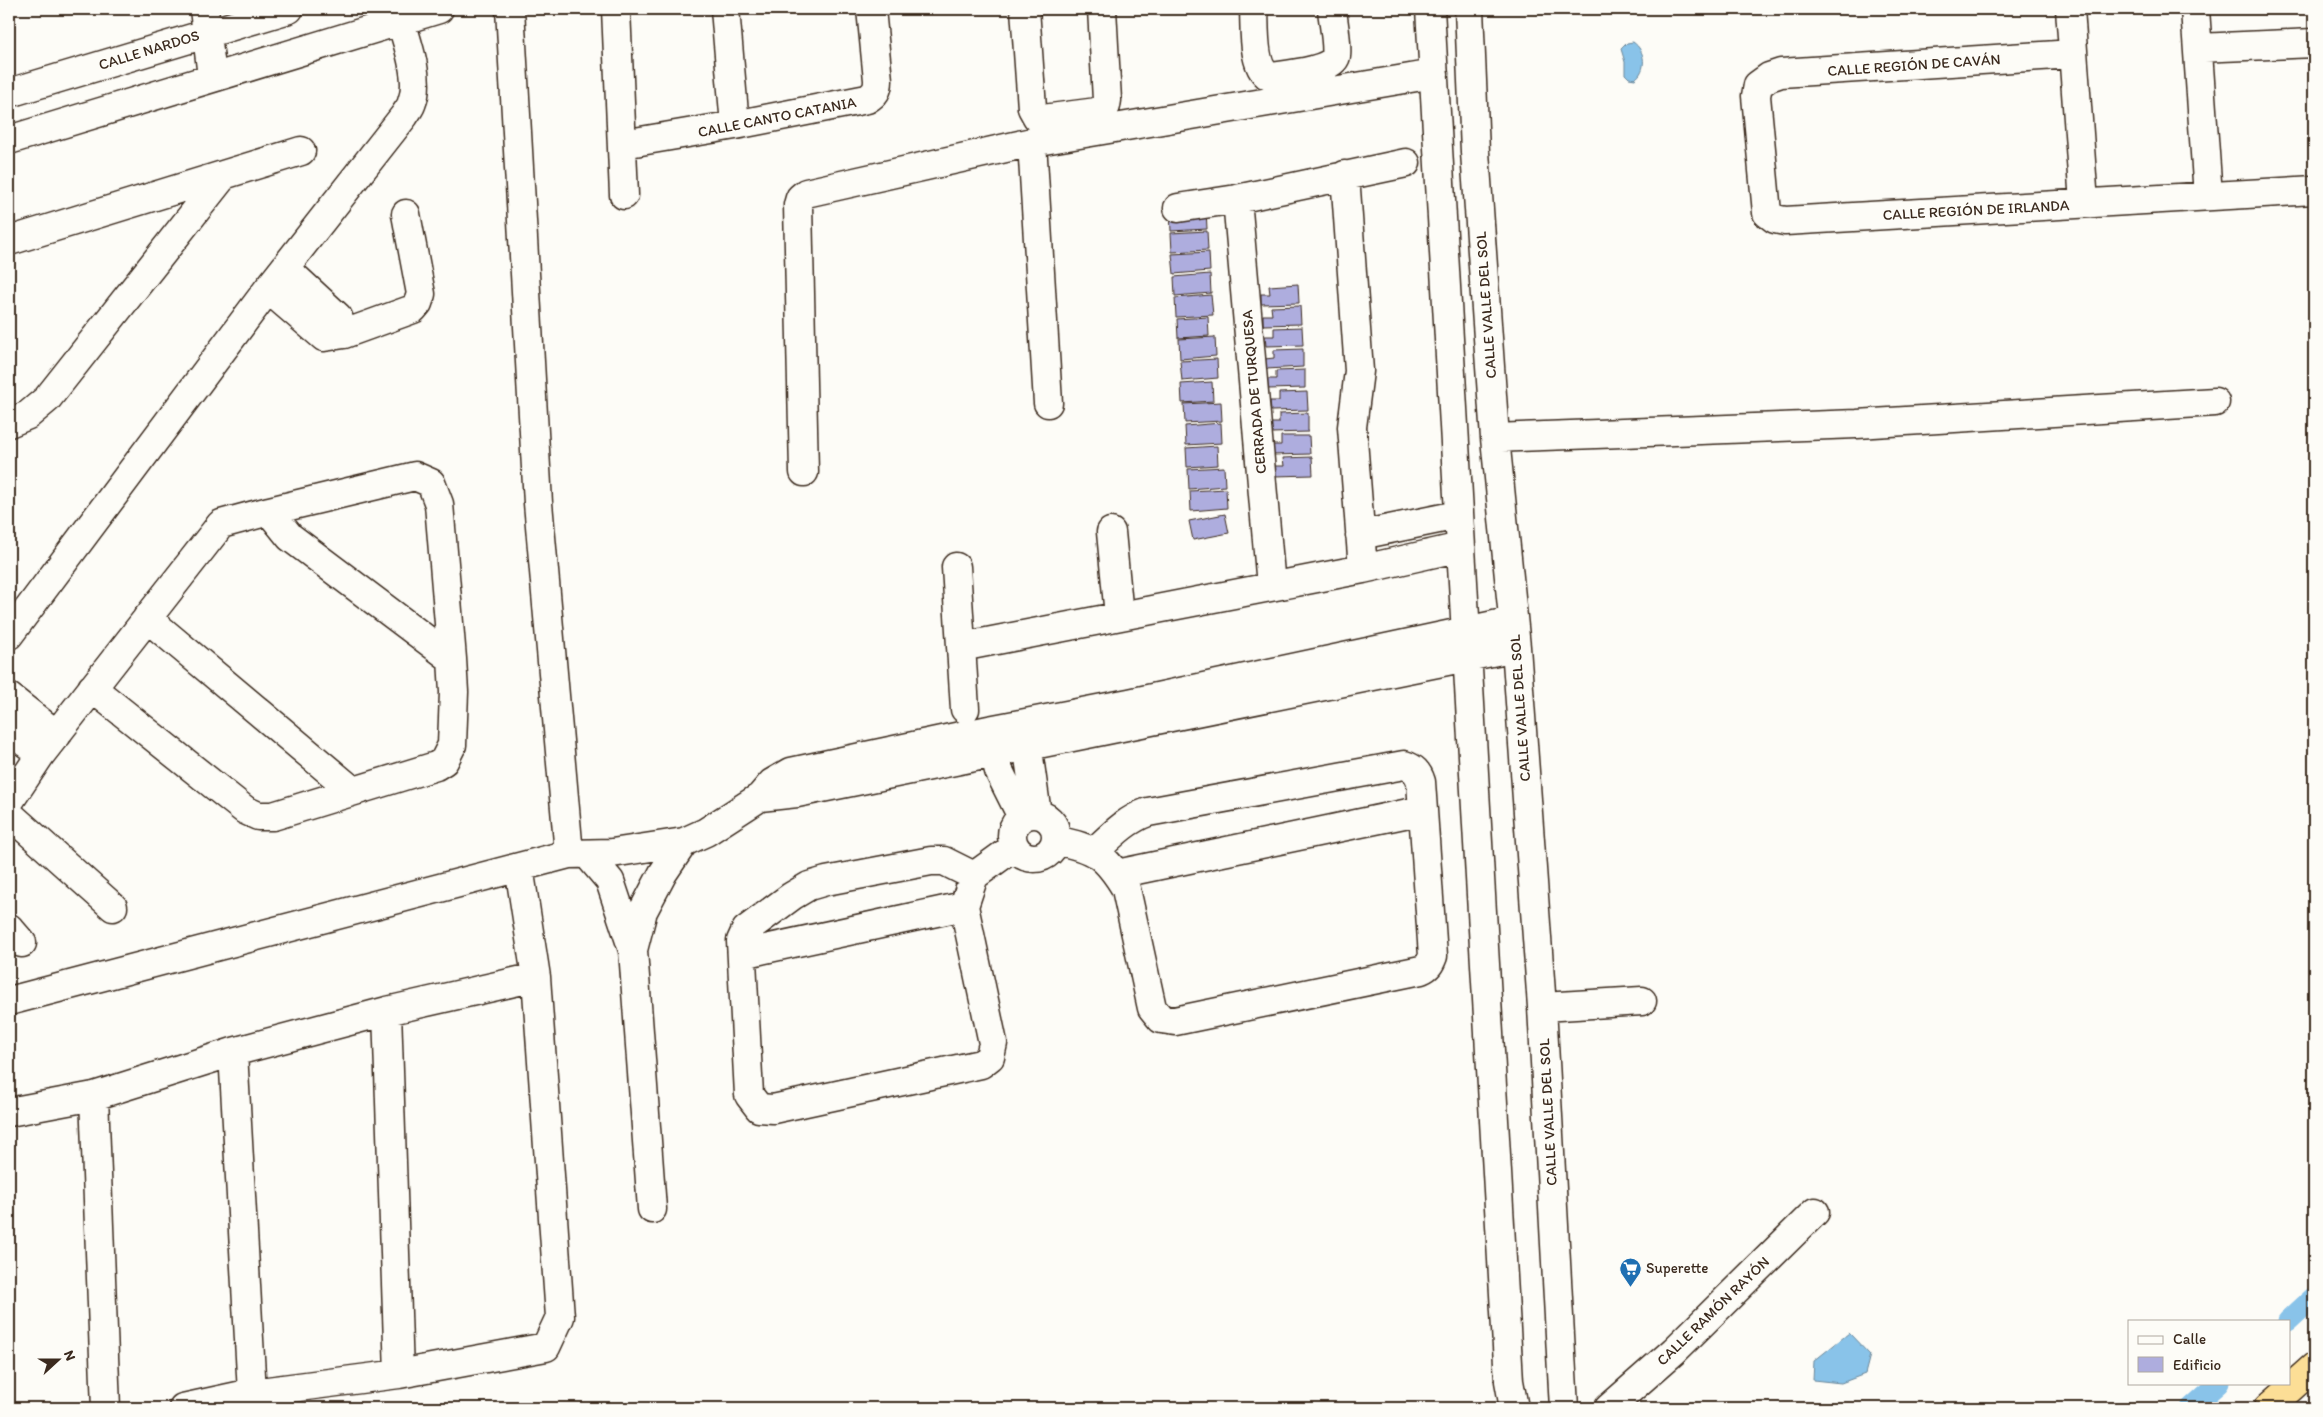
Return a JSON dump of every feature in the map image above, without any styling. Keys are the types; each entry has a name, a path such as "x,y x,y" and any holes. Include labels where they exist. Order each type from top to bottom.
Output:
{"highway":[{"path":"2268,1408 2314,1367"}],"street":[{"name":"CALLE NARDOS","path":"9,93 205,21 289,9"},
{"path":"9,140 212,77 398,15 439,9"},
{"path":"510,9 538,503 578,854 610,882 633,950 652,1209"},
{"path":"616,9 624,195"},
{"path":"725,9 735,126"},
{"name":"CALLE CANTO CATANIA","path":"623,144 735,126 860,102 874,94 878,88 872,9"},
{"path":"1025,9 1032,108 1037,117 1043,119 1097,112 1106,106 1102,9"},
{"path":"1254,9 1258,62 1262,72 1270,77 1321,68 1331,64 1336,56 1332,9"},
{"path":"1430,9 1509,1381 1514,1408"},
{"name":"CALLE VALLE DEL SOL","path":"1469,9 1475,152 1495,438 1516,647 1542,1007 1564,1408"},
{"path":"2070,9 2084,203"},
{"path":"2195,9 2208,196"},
{"path":"9,635 276,278 362,171 413,101 415,85 413,66 398,15"},
{"path":"205,21 212,77"},
{"path":"2198,48 2314,43"},
{"name":"CALLE REGIÓN DE CAVÁN","path":"1758,86 1769,77 1781,73 2073,54"},
{"path":"804,472 798,205 800,198 806,193 1032,142 1434,74"},
{"name":"CALLE REGIÓN DE IRLANDA","path":"1758,86 1756,96 1765,206 1767,213 1775,219 1785,221 2314,190"},
{"path":"1032,142 1048,403"},
{"path":"9,241 301,151"},
{"path":"1178,208 1237,199 1406,163"},
{"path":"9,423 28,415 47,399 224,175"},
{"path":"1345,176 1359,370 1352,427 1363,569"},
{"name":"CERRADA DE TURQUESA","path":"1237,199 1271,586"},
{"path":"276,278 338,317 344,334 413,309 418,303 421,294 406,214"},
{"path":"1495,438 1857,424 2214,402"},
{"path":"9,802 49,744 92,688 221,524 416,476 431,483 439,504 454,692 452,745 444,761 436,766 273,816 258,816 245,810 92,688"},
{"path":"269,511 290,537 452,659"},
{"path":"1360,535 1458,515"},
{"path":"1111,532 1119,616"},
{"path":"961,647 1363,569 1461,547"},
{"path":"956,567 965,710"},
{"path":"147,618 353,792"},
{"path":"1467,643 1513,621"},
{"path":"9,1001 518,867 578,854 612,853 684,842 706,832 760,797 772,783 791,772 991,741 1026,734 1129,703 1467,643 1516,647"},
{"path":"9,697 49,744"},
{"path":"9,730 49,744"},
{"path":"1026,734 1030,815"},
{"path":"991,741 999,771 1030,815 1049,820 1056,833 1056,840 1048,853 1041,857 1026,857 1014,847 1011,834 1013,827 1030,815"},
{"path":"1056,840 1096,851 1117,874 1126,889 1152,1008 1161,1019 1175,1021 1427,967 1433,956 1421,782 1418,773 1404,765 1148,812 1133,818 1122,826 1096,851"},
{"path":"1117,874 1423,810"},
{"path":"9,814 113,907"},
{"path":"633,950 644,911 663,873 684,842"},
{"path":"974,876 944,861 931,861 826,881 809,886 792,896 746,930 741,941 749,1095 759,1108 773,1109 981,1064 990,1057 993,1042 964,906 974,876 1014,847"},
{"path":"183,1408 252,1393 399,1374 546,1347 560,1317 536,977 518,867"},
{"path":"742,954 964,906"},
{"path":"9,1112 94,1096 233,1052 387,1011 536,977"},
{"path":"1542,1007 1642,1001"},
{"path":"387,1011 399,1374"},
{"path":"233,1052 252,1393"},
{"path":"94,1096 106,1408"},
{"name":"CALLE RAMÓN RAYÓN","path":"1609,1408 1674,1351 1815,1212"}],"water":[{"path":"1633,42 1643,55 1642,71 1635,79 1629,78 1625,74 1625,62 1621,49 1627,43"},
{"path":"1849,1333 1870,1355 1865,1374 1841,1383 1813,1380 1814,1361"}],"building":[{"path":"1206,209 1207,229 1171,231 1170,212"},
{"path":"1207,231 1208,250 1172,252 1171,233"},
{"path":"1209,252 1210,271 1174,274 1172,254"},
{"path":"1210,274 1211,293 1175,296 1174,277"},
{"path":"1298,284 1299,303 1261,304 1261,294 1270,294 1269,286"},
{"path":"1211,295 1213,315 1176,317 1175,298"},
{"path":"1300,306 1301,324 1263,325 1263,315 1272,315 1271,307"},
{"path":"1208,317 1209,336 1178,338 1177,319"},
{"path":"1302,327 1303,345 1266,346 1265,336 1274,336 1274,328"},
{"path":"1215,337 1216,356 1180,359 1179,339"},
{"path":"1303,349 1303,367 1266,369 1265,359 1274,358 1274,350"},
{"path":"1217,359 1218,378 1182,381 1180,361"},
{"path":"1305,370 1305,388 1268,389 1267,379 1276,379 1276,371"},
{"path":"1212,382 1213,401 1182,403 1181,384"},
{"path":"1307,392 1308,410 1271,411 1270,401 1279,401 1279,393"},
{"path":"1221,402 1222,421 1185,423 1184,404"},
{"path":"1308,413 1308,432 1271,433 1271,423 1279,423 1279,414"},
{"path":"1221,423 1222,443 1186,445 1185,426"},
{"path":"1281,436 1309,436 1310,454 1273,455 1272,445 1281,445"},
{"path":"1217,446 1218,465 1187,467 1186,448"},
{"path":"1312,457 1313,475 1275,476 1275,466 1284,466 1283,458"},
{"path":"1224,467 1225,486 1189,489 1188,469"},
{"path":"1226,489 1227,508 1191,511 1190,491"},
{"path":"1225,514 1229,533 1193,540 1189,521"}],"waterway":[{"path":"2289,1320 2314,1297"},
{"path":"2191,1408 2218,1384"}],"place":[{"name":"Superette","path":"1630,1287"}]}
